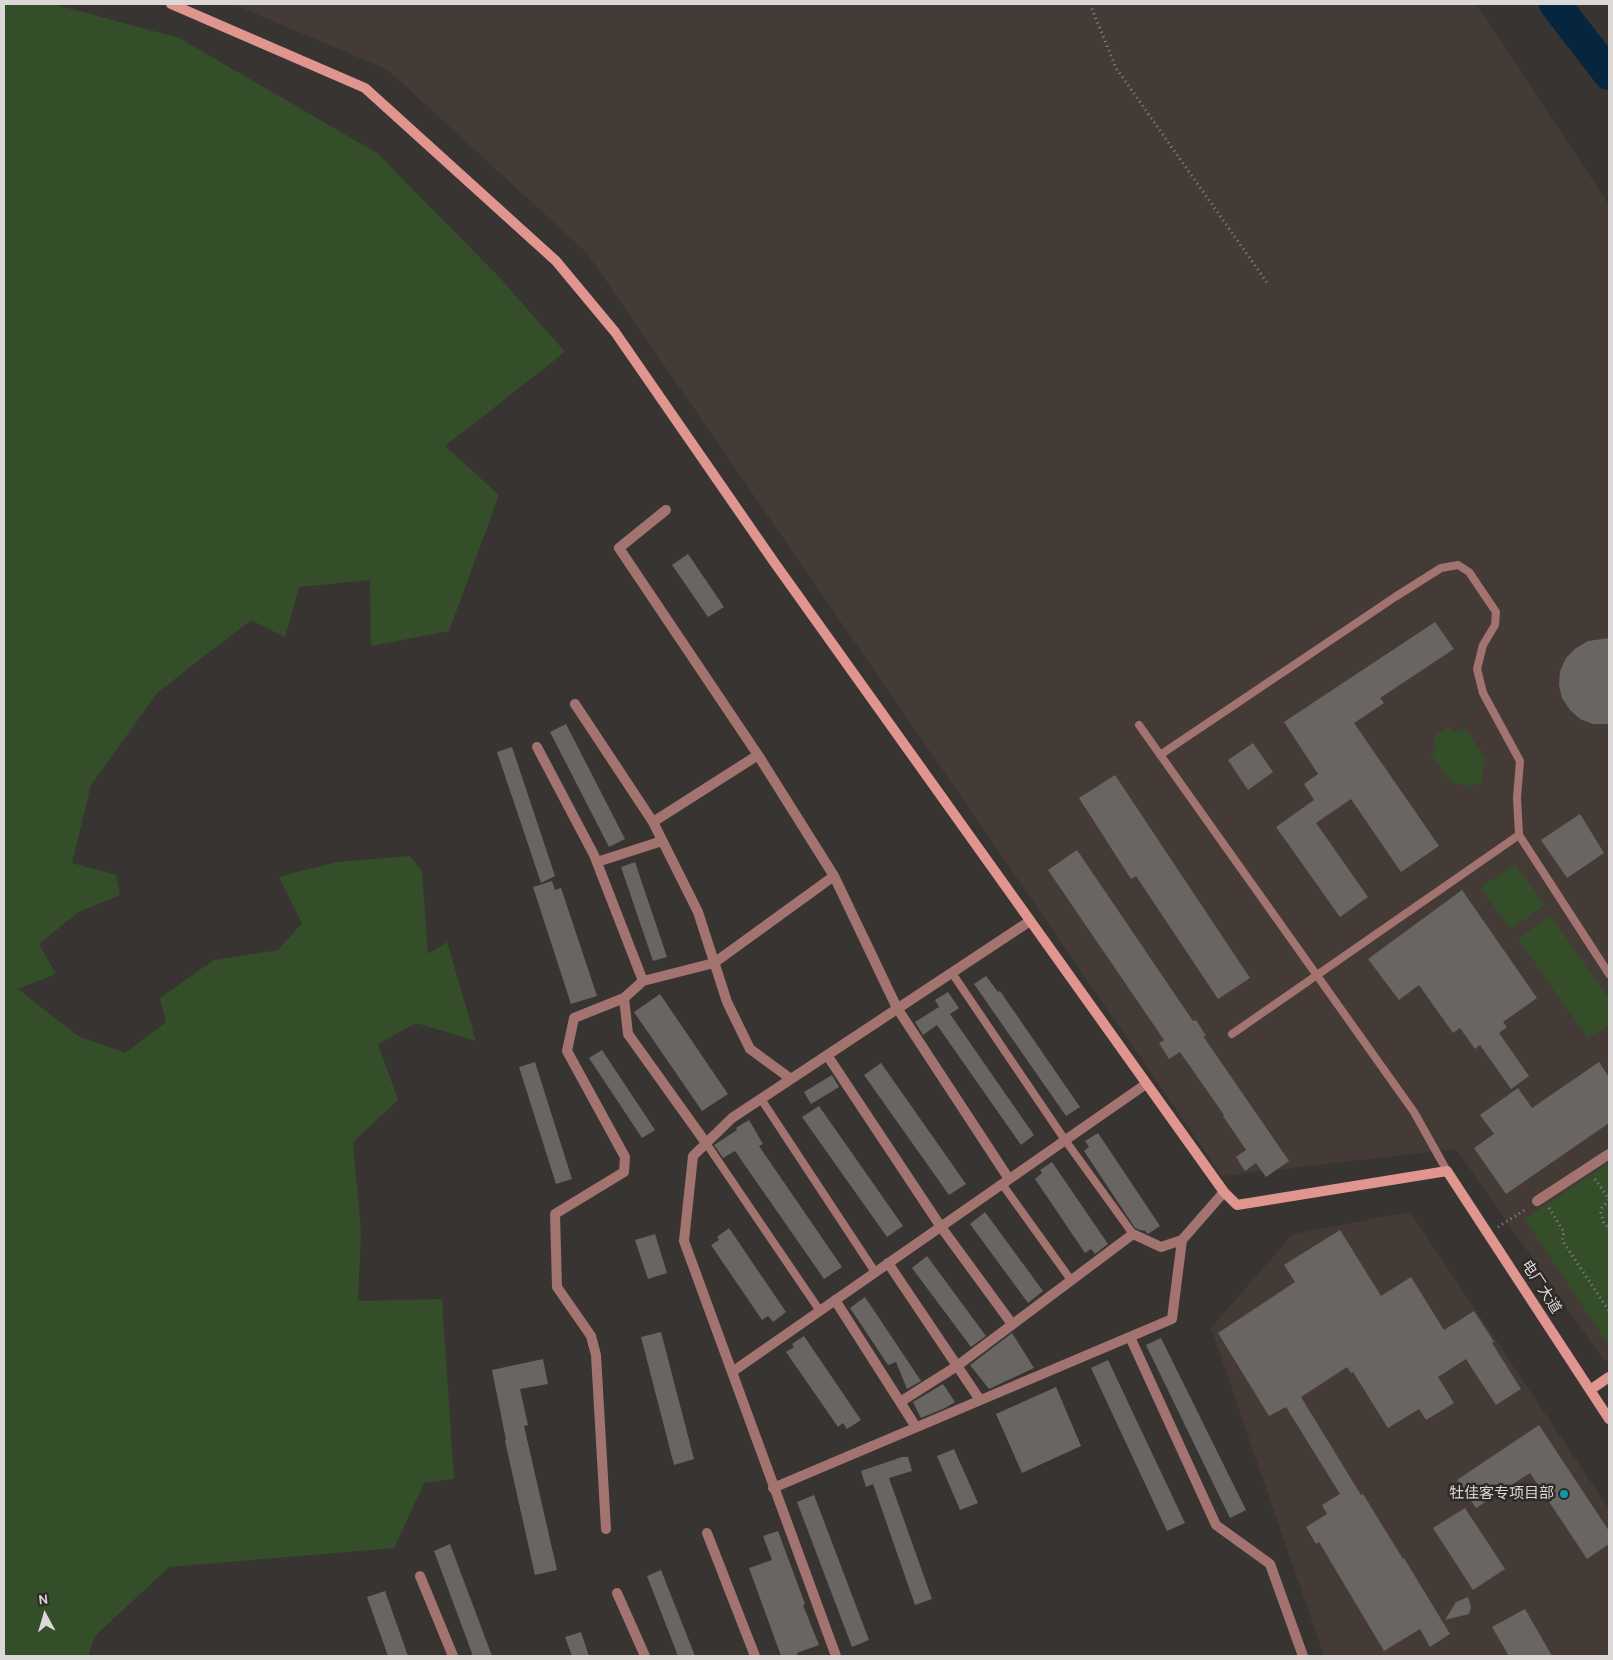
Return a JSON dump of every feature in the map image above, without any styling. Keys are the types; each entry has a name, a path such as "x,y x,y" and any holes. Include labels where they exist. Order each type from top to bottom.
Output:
{"street":[{"path":"171,4 365,88 556,261 615,332 774,562 1146,1084 1224,1192 1237,1206 1447,1171"},
{"path":"666,510 619,548 758,755 834,876 897,1008 1006,1182"},
{"path":"575,704 653,822 698,912 727,1002 750,1049 790,1079"},
{"path":"537,747 597,862 643,982"},
{"path":"653,822 758,755"},
{"path":"597,862 662,841"},
{"path":"606,1529 596,1355 591,1336 557,1288 555,1214 624,1172 625,1157 567,1051 574,1018 624,998 643,982 714,962 834,876"},
{"path":"836,1656 684,1241 693,1156 732,1118 1030,921"},
{"path":"624,998 628,1034 706,1143"},
{"path":"827,1055 942,1226 1012,1324"},
{"path":"732,1372 1146,1084"},
{"path":"1539,1200 1609,1154"},
{"name":"电厂大道","path":"1447,1171 1609,1419"},
{"path":"900,1402 958,1366 1133,1234 1161,1247 1182,1240 1224,1192"},
{"path":"773,1488 1172,1318 1182,1240"},
{"path":"888,1263 980,1400"},
{"path":"835,1300 916,1427"},
{"path":"1130,1337 1216,1525 1270,1564 1303,1656"},
{"path":"1590,1390 1609,1377"},
{"path":"707,1533 754,1656"},
{"path":"420,1576 453,1656"},
{"path":"617,1593 645,1656"}],"lane":[{"path":"1160,754 1395,597 1441,568 1458,565 1469,572 1496,612 1495,625 1483,645 1477,669 1483,693 1520,761 1516,797 1519,836 1609,974"},
{"path":"1139,725 1414,1112 1447,1171"},
{"path":"1232,1034 1519,836"},
{"path":"952,973 1065,1140 1133,1234"},
{"path":"761,1099 875,1272"},
{"path":"706,1143 820,1311"},
{"path":"1006,1182 1070,1280"}],"path":[{"path":"1090,4 1116,68 1268,284"},
{"path":"1587,1168 1609,1199 1602,1208 1601,1213 1604,1224 1609,1228"},
{"path":"1488,1234 1539,1200 1564,1232 1562,1240 1609,1311"}],"shaded area":[{"path":"233,4 1476,4 1609,205 1609,1359 1605,1362 1456,1149 1222,1176 587,253 388,70"},
{"path":"1410,1212 1609,1509 1609,1656 1324,1656 1211,1328 1293,1234"}],"green space":[{"path":"4,4 53,4 179,38 377,153 500,278 565,352 445,446 499,495 449,631 371,646 370,580 299,587 285,637 251,620 158,692 91,785 72,863 116,875 120,895 79,912 39,944 56,974 18,989 78,1036 125,1053 166,1022 160,998 214,960 278,950 302,923 279,877 336,862 410,856 422,871 428,954 447,942 476,1041 416,1023 378,1044 398,1100 353,1142 361,1233 358,1301 442,1299 454,1479 424,1483 394,1548 169,1567 95,1636 88,1656 4,1656"},
{"path":"1448,727 1455,732 1466,729 1487,762 1483,768 1483,781 1470,788 1463,784 1452,784 1431,754 1436,746 1434,736"},
{"path":"1515,864 1545,905 1514,927 1509,927 1481,888"},
{"path":"1550,915 1609,999 1609,1025 1588,1038 1518,939"},
{"path":"1609,1163 1609,1346 1525,1219"}],"building":[{"path":"688,554 724,607 708,617 672,565"},
{"path":"1435,622 1454,649 1380,698 1384,703 1354,723 1439,846 1401,872 1351,799 1316,823 1368,897 1340,917 1276,827 1314,800 1304,784 1318,774 1284,722"},
{"path":"1609,638 1609,724 1593,724 1580,719 1570,710 1562,698 1559,685 1560,671 1566,658 1576,648 1588,641"},
{"path":"566,724 625,839 609,847 550,732"},
{"path":"1253,743 1273,772 1248,790 1228,760"},
{"path":"512,747 555,876 541,883 497,752"},
{"path":"1115,775 1250,978 1218,999 1136,876 1131,879 1079,798"},
{"path":"1580,814 1604,853 1567,878 1541,840"},
{"path":"1077,850 1193,1021 1196,1020 1206,1036 1203,1036 1289,1161 1266,1177 1256,1163 1245,1171 1236,1157 1246,1150 1224,1115 1180,1052 1169,1059 1159,1043 1164,1040 1048,870"},
{"path":"635,862 667,957 653,961 621,867"},
{"path":"552,881 555,890 561,888 597,996 571,1004 533,887"},
{"path":"1462,890 1537,998 1503,1022 1507,1027 1499,1033 1529,1076 1511,1089 1480,1045 1475,1049 1460,1028 1453,1033 1419,985 1399,1000 1368,959"},
{"path":"986,976 998,992 1000,991 1080,1107 1066,1116 974,984"},
{"path":"948,992 959,1008 950,1014 1034,1135 1021,1145 937,1025 923,1035 915,1022 939,1007 935,1000"},
{"path":"660,994 728,1094 702,1111 634,1012"},
{"path":"602,1050 655,1130 642,1138 589,1058"},
{"path":"535,1062 572,1179 556,1184 519,1067"},
{"path":"1599,1062 1609,1077 1609,1123 1506,1194 1474,1148 1494,1134 1480,1115 1518,1088 1532,1108"},
{"path":"881,1063 966,1184 949,1195 864,1075"},
{"path":"832,1075 839,1087 811,1104 804,1092"},
{"path":"819,1106 903,1226 887,1237 802,1117"},
{"path":"749,1120 763,1144 759,1146 842,1267 824,1279 735,1151 723,1158 714,1145"},
{"path":"1098,1133 1160,1226 1148,1234 1144,1230 1135,1228 1084,1151 1089,1147 1085,1141"},
{"path":"1052,1162 1108,1244 1095,1254 1091,1249 1085,1253 1035,1179 1042,1173 1040,1170"},
{"path":"985,1212 1043,1291 1028,1303 970,1224"},
{"path":"729,1228 786,1312 773,1322 768,1316 762,1320 711,1245 719,1240 717,1237"},
{"path":"1340,1230 1381,1296 1411,1277 1444,1330 1474,1311 1521,1389 1496,1405 1466,1359 1438,1377 1454,1403 1426,1420 1419,1409 1388,1428 1353,1372 1351,1373 1347,1367 1301,1397 1361,1495 1363,1494 1404,1558 1450,1634 1430,1647 1420,1629 1384,1651 1319,1542 1316,1544 1306,1527 1327,1514 1322,1505 1340,1494 1286,1407 1269,1416 1218,1333 1295,1282 1284,1265"},
{"path":"655,1234 667,1273 648,1279 635,1240"},
{"path":"927,1256 986,1336 971,1347 912,1268"},
{"path":"865,1297 921,1381 907,1389 896,1362 888,1365 850,1308"},
{"path":"661,1332 694,1459 674,1465 641,1337"},
{"path":"1012,1333 1034,1368 989,1389 970,1365"},
{"path":"804,1336 861,1420 847,1429 843,1423 838,1427 786,1352 794,1347 792,1344"},
{"path":"1161,1338 1246,1510 1230,1518 1146,1345"},
{"path":"543,1359 548,1384 520,1389 528,1425 524,1426 557,1570 535,1575 505,1441 492,1370"},
{"path":"1108,1360 1185,1523 1167,1531 1091,1368"},
{"path":"943,1384 955,1402 921,1418 913,1402"},
{"path":"1056,1387 1081,1446 1022,1473 996,1414"},
{"name":"牡佳客专项目部","path":"1539,1425 1609,1531 1609,1544 1587,1559 1530,1473 1476,1508 1457,1480"},
{"path":"954,1449 978,1503 960,1510 937,1456"},
{"path":"902,1457 908,1457 912,1471 889,1478 932,1599 915,1605 873,1484 866,1487 861,1471"},
{"path":"814,1495 869,1640 852,1647 797,1502"},
{"path":"1465,1508 1505,1569 1473,1590 1433,1528"},
{"path":"778,1531 805,1604 803,1605 819,1645 797,1653 798,1656 781,1656 749,1568 772,1560 763,1536"},
{"path":"450,1544 492,1656 473,1656 434,1551"},
{"path":"661,1570 695,1656 678,1656 647,1576"},
{"path":"385,1591 408,1656 388,1656 367,1597"},
{"path":"1468,1597 1471,1607 1469,1614 1445,1620 1456,1602"},
{"path":"1525,1609 1552,1656 1509,1656 1492,1627"},
{"path":"581,1632 589,1656 572,1656 565,1637"}],"waterway":[{"path":"1555,4 1609,74"}],"place":[{"name":"牡佳客专项目部","path":"1564,1494"}]}
